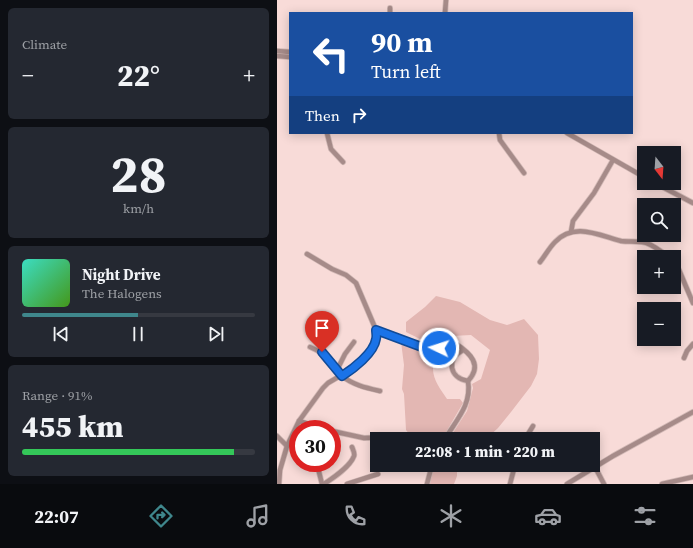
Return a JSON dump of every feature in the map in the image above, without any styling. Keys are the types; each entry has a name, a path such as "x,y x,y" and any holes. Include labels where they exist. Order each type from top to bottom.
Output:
{"street":[{"path":"445,12 446,0"},
{"path":"277,51 289,52"},
{"path":"277,56 289,56"},
{"path":"327,134 331,149 343,162"},
{"path":"499,134 500,140 524,174"},
{"path":"569,134 637,173"},
{"path":"571,232 573,221 594,193 613,160"},
{"path":"668,190 693,203"},
{"path":"540,262 554,243 562,236 571,232 588,231 625,242 643,242 658,250"},
{"path":"300,420 328,383 357,366 372,349 376,338 376,330 356,283 346,275 331,269 307,254"},
{"path":"681,275 693,303"},
{"path":"376,330 427,349 456,344 469,353 475,364 473,377 468,381 456,377 452,365 453,358 457,353 463,350"},
{"path":"337,370 345,354 354,342"},
{"path":"684,358 687,351 693,344"},
{"path":"310,346 322,352 342,376 355,384 380,391"},
{"path":"450,432 462,414 467,403 469,388 468,381"},
{"path":"600,464 693,412"},
{"path":"529,432 533,426"},
{"path":"341,433 364,438 370,438"},
{"path":"277,436 287,446"},
{"path":"278,481 289,440"},
{"path":"319,472 323,484 337,476 353,458 354,452 352,447"},
{"path":"427,484 430,472"},
{"path":"510,484 513,472"},
{"path":"567,484 587,472"},
{"path":"598,472 604,484"},
{"path":"347,484 378,474"},
{"path":"662,484 693,477"}],"shaded area":[{"path":"436,296 460,302 490,320 507,325 524,319 538,335 539,359 537,374 531,386 494,432 454,432 467,411 473,388 472,384 481,379 490,350 471,335 452,336 447,340 434,342 424,341 406,332 406,322"},
{"path":"401,342 422,349 434,350 435,355 433,373 438,385 447,399 460,399 463,403 446,432 408,432 406,430 404,394 402,389 404,365"},
{"path":"457,472 457,476 454,484 430,484 432,473"}],"route":[{"path":"322,352 342,376 357,366 372,349 375,344 376,330 427,349 439,348"}]}
